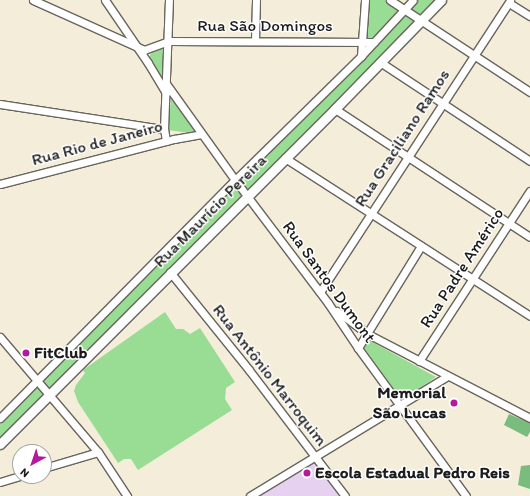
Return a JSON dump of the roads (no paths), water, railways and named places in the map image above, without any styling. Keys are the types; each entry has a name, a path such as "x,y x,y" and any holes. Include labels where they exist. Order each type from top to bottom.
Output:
{"main road":[{"name":"Rua Maurício Pereira","path":"0,444 170,272 335,109 441,0"}],"street":[{"path":"33,0 139,49 148,50 169,41"},
{"path":"105,0 164,88 167,97"},
{"path":"166,141 164,130 167,97 169,0"},
{"path":"255,41 256,0"},
{"path":"361,56 365,0"},
{"path":"390,0 530,92"},
{"name":"Rua Maurício Pereira","path":"0,418 234,180 361,56 413,0"},
{"path":"509,1 530,16"},
{"name":"Rua Graciliano Ramos","path":"320,292 509,1"},
{"name":"Rua São Domingos","path":"169,41 374,42"},
{"path":"380,62 530,161"},
{"name":"Rua Santos Dumont","path":"167,85 234,180 328,302 358,348 466,496"},
{"path":"0,104 164,130"},
{"path":"335,109 530,237"},
{"name":"Rua Rio de Janeiro","path":"0,184 166,141 202,134"},
{"path":"285,158 530,316"},
{"name":"Rua Padre Américo","path":"419,361 530,191"},
{"path":"358,348 422,246"},
{"name":"Rua Antônio Marroquim","path":"170,272 249,370 345,496"},
{"path":"328,302 344,318 366,333 530,418"},
{"path":"1,339 50,393 98,452 127,496"},
{"path":"250,496 447,376"},
{"path":"52,466 98,452"},
{"path":"0,482 12,478"}],"place":[{"name":"FitClub","path":"26,353"},
{"name":"Memorial São Lucas","path":"454,403"},
{"name":"Escola Estadual Pedro Reis","path":"307,473"}]}
